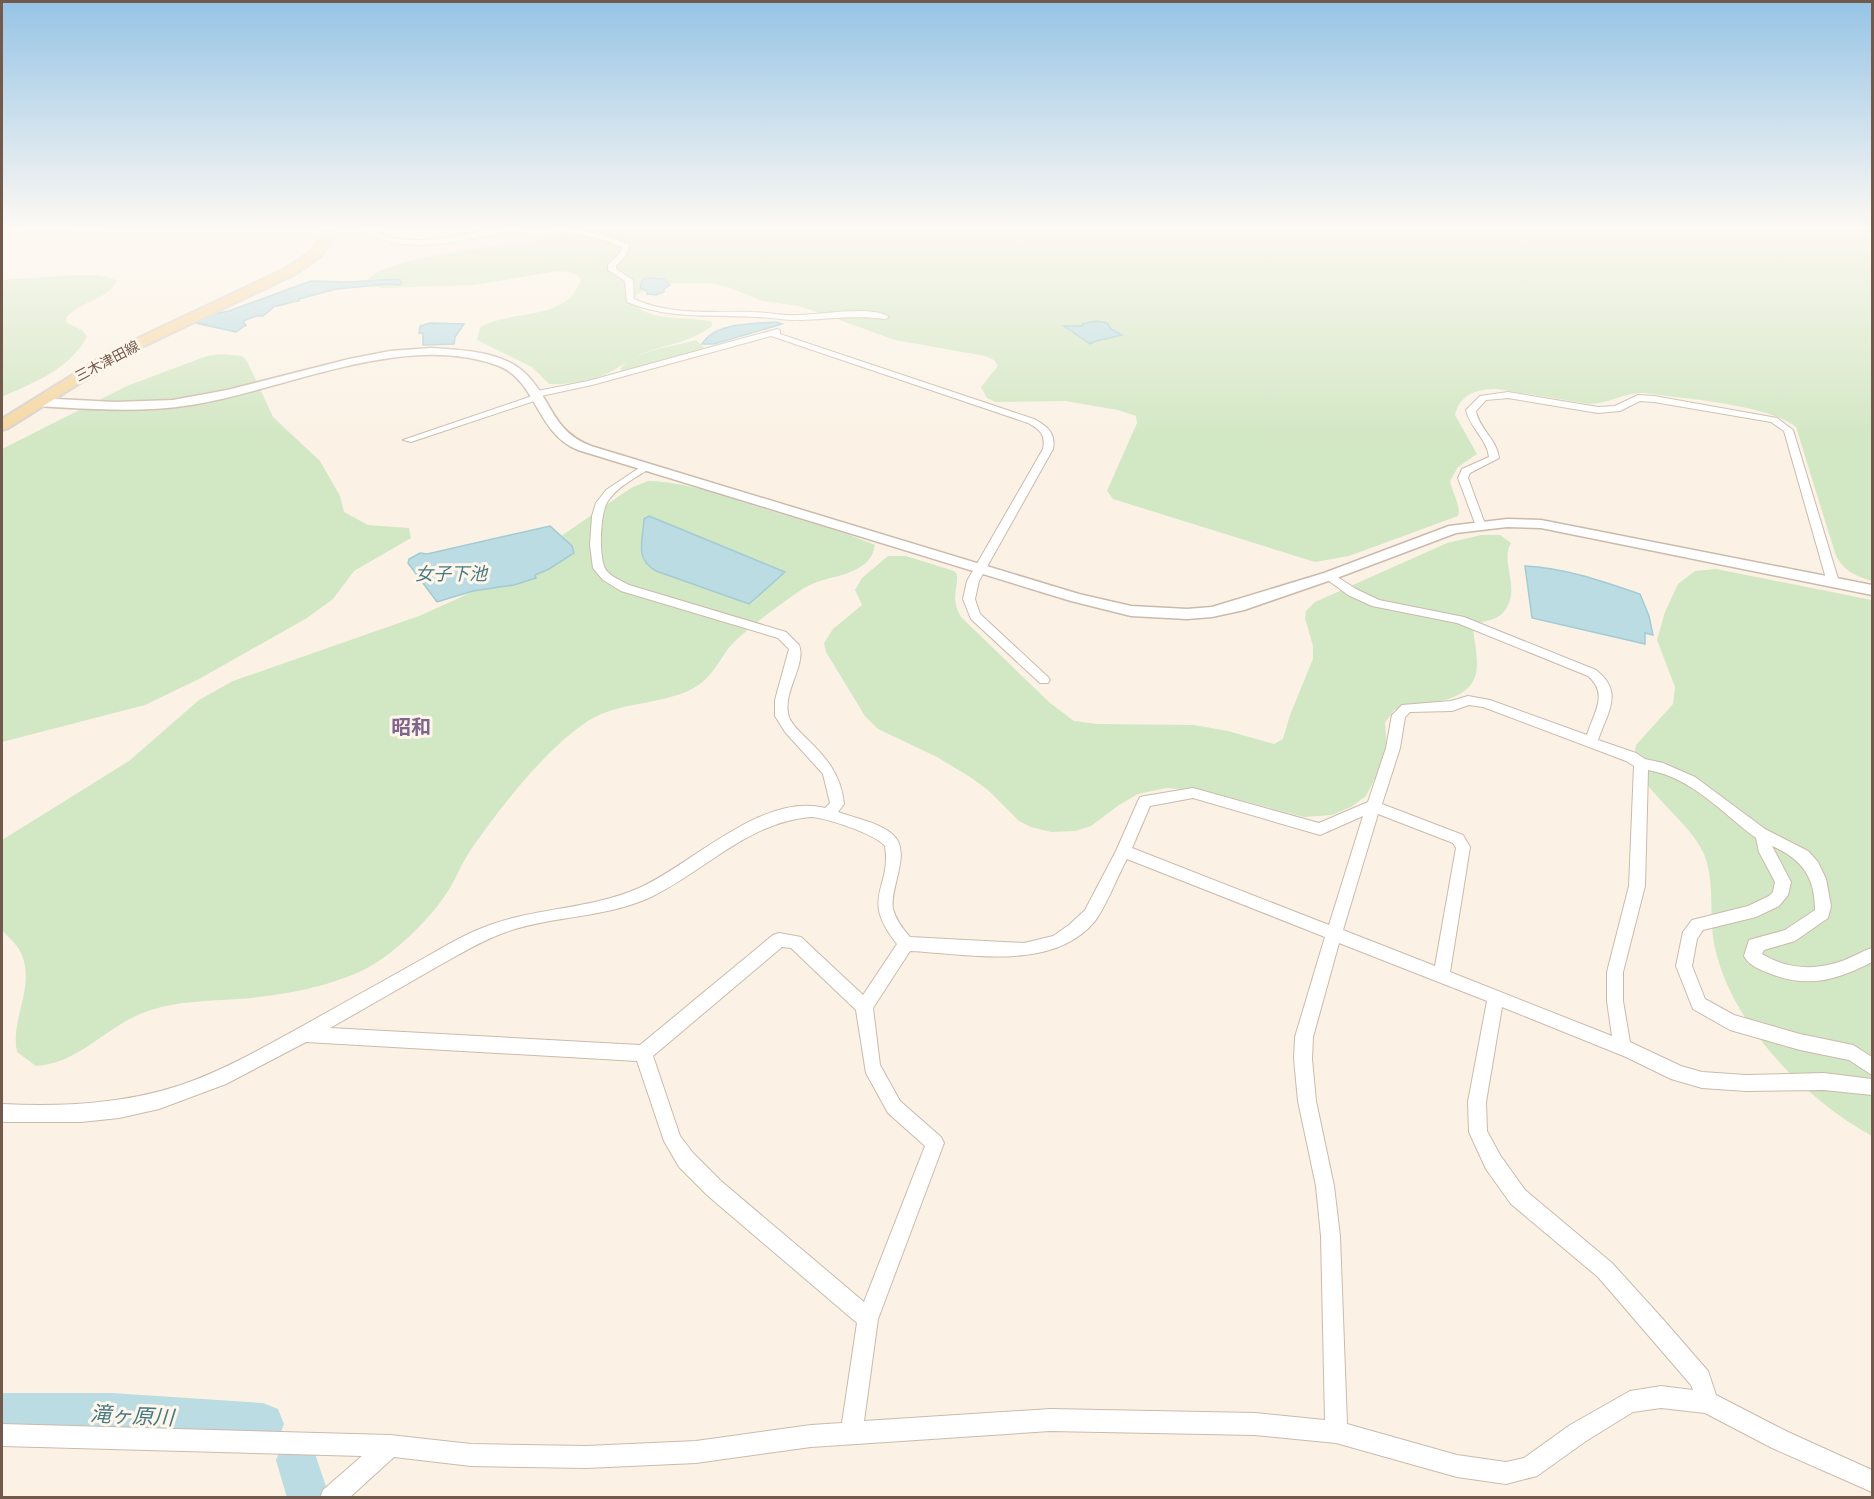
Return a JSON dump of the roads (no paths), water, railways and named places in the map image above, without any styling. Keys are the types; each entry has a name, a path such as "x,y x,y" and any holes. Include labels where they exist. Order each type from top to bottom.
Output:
{"main road":[{"name":"三木津田線","path":"2,425 118,353 234,298"}],"street":[{"path":"630,298 634,302 684,315 768,314 786,318 817,315 885,317"},
{"path":"408,441 536,395 589,383 780,331 788,326 786,318"},
{"path":"770,333 1031,421 1048,432 1051,439 1048,449 973,581 968,596 969,606 975,616 1044,680"},
{"path":"37,402 174,404 216,397 372,358 435,353 463,354 504,364 523,375 553,425 571,442 591,450 1102,605 1158,613 1212,612 1238,606 1329,576 1454,529 1480,524 1508,523 1550,526 1872,590"},
{"path":"1480,524 1463,478 1466,471 1494,458 1494,451 1471,417 1471,410 1483,398 1508,395 1598,410 1617,409 1638,398 1654,399 1774,420 1788,430 1833,582"},
{"path":"645,467 611,491 601,502 596,515 598,566 608,578 625,588 782,635 789,640 795,648 795,658 780,706 782,718 825,766 836,783 837,804 828,815"},
{"path":"1329,576 1352,592 1376,603 1460,620 1592,673 1603,682 1607,694 1591,742"},
{"path":"1336,1432 1332,1260 1328,1205 1302,1062 1304,1037 1373,806 1393,748 1399,715 1407,708 1452,706 1468,700 1485,703 1591,742 1641,764 1692,781 1763,835 1790,846 1809,862 1822,888 1823,913 1789,936 1755,945 1752,956 1789,975 1815,976 1849,967 1872,955"},
{"path":"1622,1046 1615,1001 1615,972 1636,886 1641,764"},
{"path":"2,1113 56,1116 117,1110 161,1100 210,1082 303,1034 471,940 501,926 594,911 627,901 660,885 759,824 783,814 811,811 828,815 889,839 894,849 884,904 891,925 906,944 1024,950 1057,942 1075,930 1090,915 1123,851 1145,801 1193,793 1320,829 1373,806 1458,839 1463,847 1441,976"},
{"path":"1763,835 1766,852 1783,882 1780,895 1774,901 1751,912 1698,925 1689,937 1684,966 1699,1005 1730,1022 1800,1042 1853,1053 1872,1067"},
{"path":"1123,851 1608,1043 1622,1046 1653,1063 1699,1079 1730,1084 1820,1081 1872,1088"},
{"path":"303,1034 643,1053 779,940 795,942 864,1007 872,1067 894,1107 935,1143 868,1319 851,1434"},
{"path":"864,1007 906,944"},
{"path":"1496,997 1477,1102 1478,1132 1493,1162 1518,1197 1605,1270 1654,1324 1700,1379 1707,1402"},
{"path":"643,1053 673,1141 686,1160 714,1188 868,1319"},
{"path":"2,1435 390,1446 471,1455 585,1457 696,1452 811,1436 1050,1420 1255,1424 1336,1432 1457,1466 1506,1473 1529,1468 1578,1433 1630,1402 1661,1397 1707,1402 1780,1440 1872,1481"},
{"path":"331,1497 390,1446"}],"water":[{"path":"265,298 303,298 299,301 275,306 263,316 243,321 246,325 236,332 191,322 207,315 229,311"},
{"path":"1096,321 1107,323 1111,329 1122,335 1090,344 1064,326 1083,326 1082,324"},
{"path":"776,322 782,324 714,344 702,344 708,337 725,328"},
{"path":"430,323 464,324 455,337 454,344 423,345 423,333 419,333 420,326"},
{"path":"649,516 785,572 749,604 656,571 645,561 641,549 644,519"},
{"name":"女子下池","path":"550,526 572,546 574,553 535,575 536,578 514,585 473,591 437,602 408,563 409,559 420,553 427,554"},
{"path":"1525,566 1569,572 1640,594 1649,616 1653,635 1645,633 1645,644 1532,618"}],"waterway":[{"name":"滝ヶ原川","path":"2,1414 112,1414 263,1424"},
{"name":"滝ヶ原川","path":"297,1460 309,1498"}],"district":[{"name":"昭和","path":"411,727"}]}
